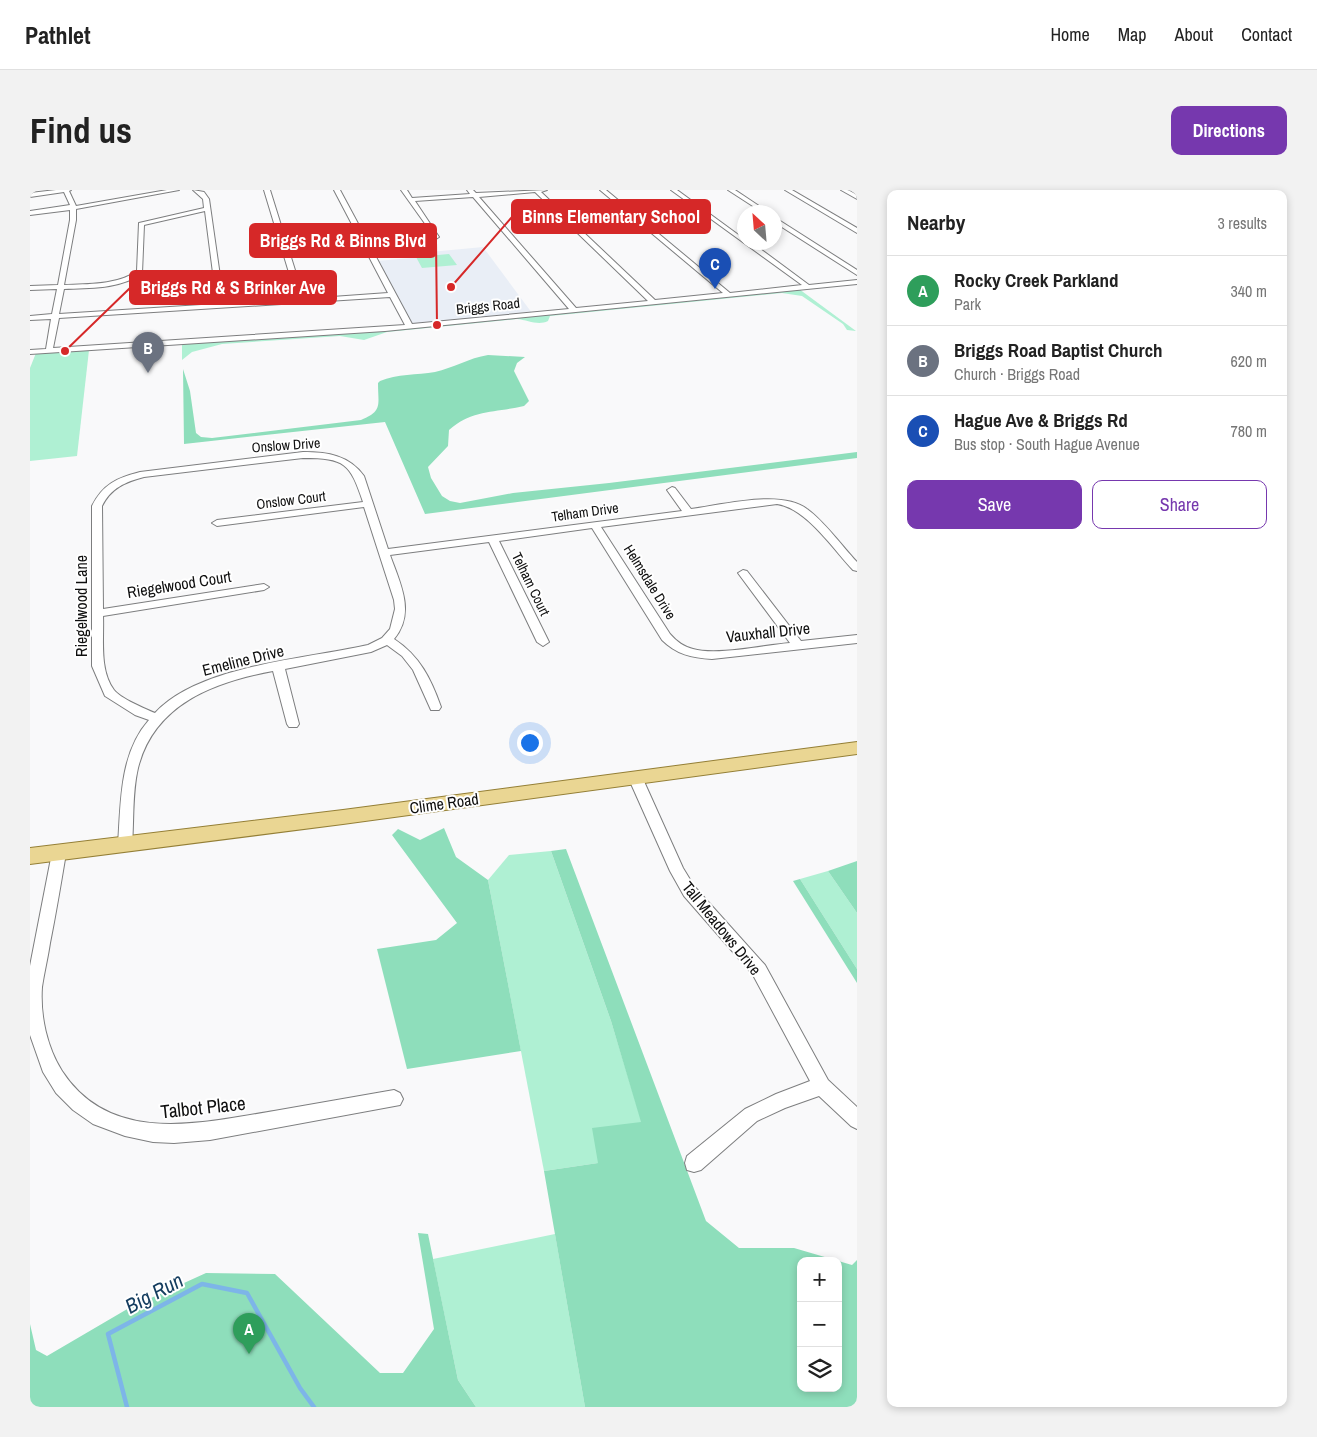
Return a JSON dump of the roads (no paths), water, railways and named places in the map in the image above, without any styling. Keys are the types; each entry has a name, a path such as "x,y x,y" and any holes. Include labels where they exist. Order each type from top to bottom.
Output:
{"main road":[{"name":"Clime Road","path":"30,856 857,748"}],"street":[{"path":"30,195 67,190 73,208 73,220 62,286 49,351"},
{"path":"30,213 133,199 176,190"},
{"path":"196,190 202,193 206,199 221,306"},
{"path":"267,190 301,301"},
{"path":"337,190 409,326"},
{"path":"404,190 436,237"},
{"path":"537,190 653,302"},
{"path":"411,200 472,193 545,190"},
{"path":"603,190 729,295"},
{"path":"674,190 737,236"},
{"path":"731,190 754,205"},
{"path":"788,190 857,231"},
{"path":"844,190 857,197"},
{"path":"472,193 574,310"},
{"path":"30,288 112,283 130,280 140,272 141,226 144,222 207,210"},
{"path":"782,223 857,272"},
{"path":"757,250 808,287"},
{"name":"Briggs Road","path":"30,352 409,326 857,282"},
{"path":"30,318 393,295"},
{"name":"Onslow Drive","path":"125,479 153,472 317,455 341,460 354,468 400,600 402,614 397,627 387,639"},
{"name":"Riegelwood Lane","path":"125,479 103,494 97,506 98,666 109,693 139,712 154,717"},
{"path":"672,490 688,512"},
{"name":"Telham Drive","path":"384,553 765,501 790,503 804,511 857,568"},
{"name":"Onslow Court","path":"217,523 368,504"},
{"name":"Helmsdale Drive","path":"595,525 666,637 673,645 684,651"},
{"name":"Telham Court","path":"492,538 543,642"},
{"path":"743,573 798,645"},
{"name":"Riegelwood Court","path":"99,613 264,587"},
{"path":"387,639 416,663 423,674 435,707"},
{"name":"Emeline Drive","path":"125,845 132,766 144,732 154,717 193,690 210,682 239,674 363,650 380,644 387,639"},
{"name":"Vauxhall Drive","path":"684,651 698,655 712,655 857,639"},
{"path":"278,667 293,724"},
{"name":"Tall Meadows Drive","path":"635,777 677,871 689,891 758,970 777,1000 822,1086 857,1120"},
{"name":"Talbot Place","path":"59,853 34,988 35,1025 42,1054 53,1076 71,1096 94,1115 123,1127 153,1133 180,1134 220,1130 394,1099"},
{"path":"694,1163 751,1115 782,1100 822,1086"}],"waterway":[{"name":"Big Run","path":"127,1407 108,1334 202,1284 247,1293 300,1388 314,1407"}],"place":[{"name":"Binns Elementary School","path":"451,287"},
{"name":"Hague Ave & Briggs Rd","path":"715,289"},
{"name":"Briggs Rd & Binns Blvd","path":"437,325"},
{"name":"Briggs Rd & S Brinker Ave","path":"65,351"},
{"name":"Briggs Road Baptist Church","path":"148,373"},
{"name":"Rocky Creek Parkland","path":"249,1354"}]}
